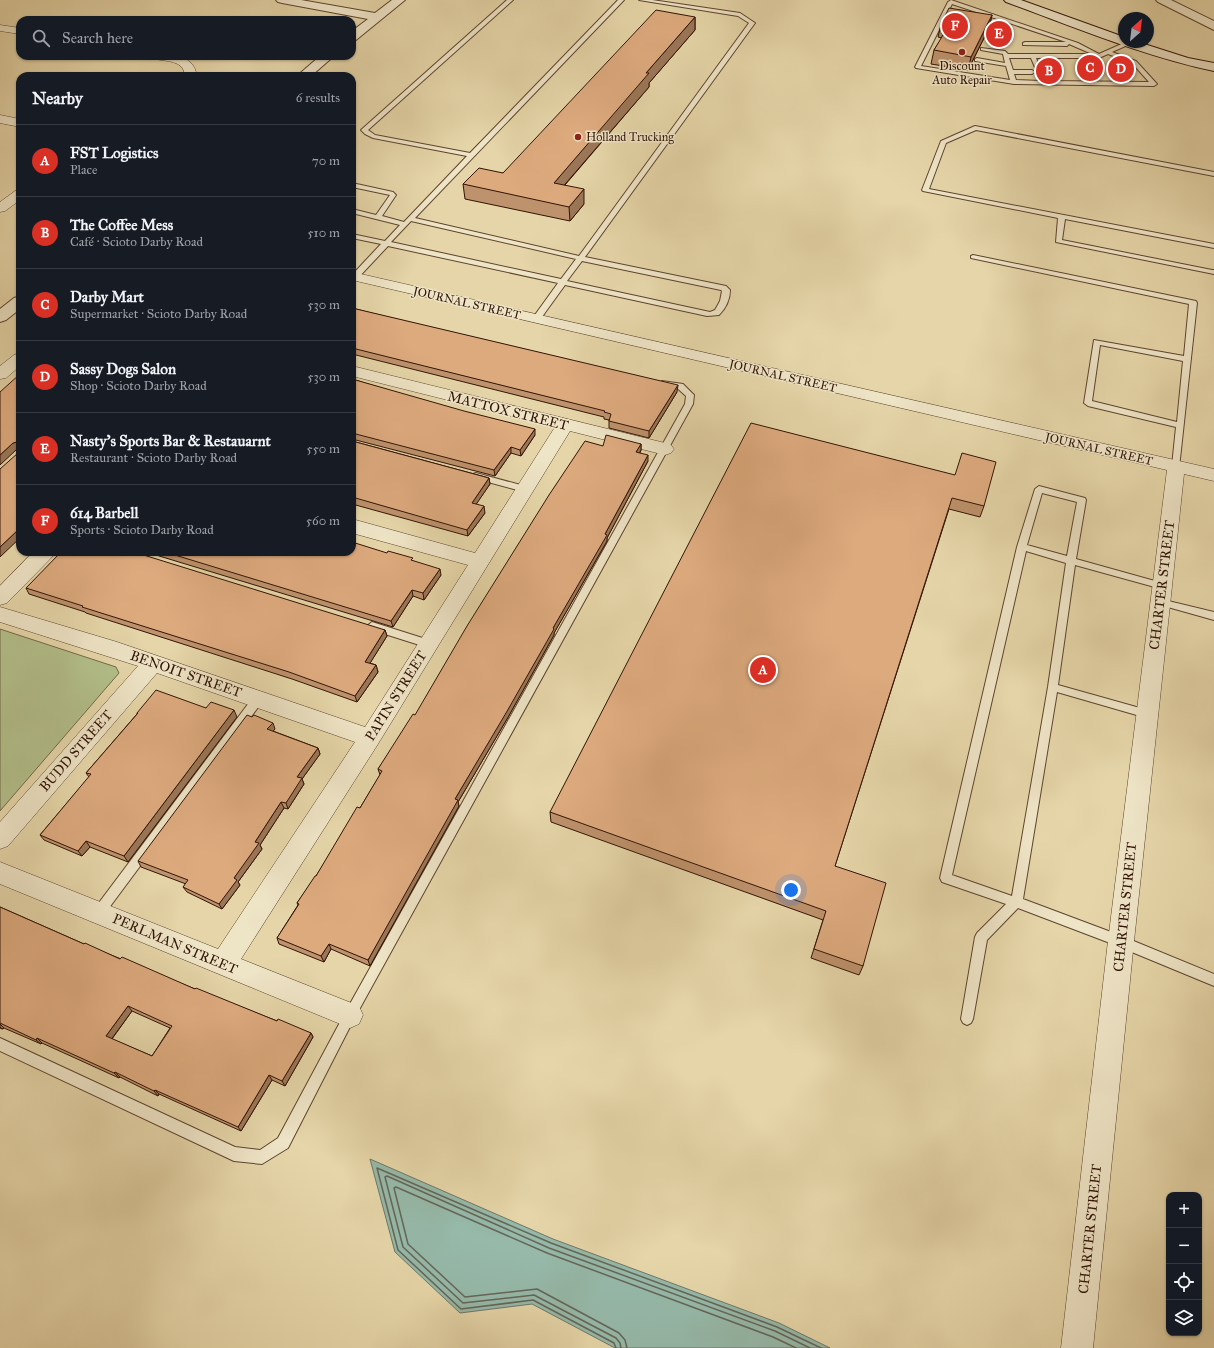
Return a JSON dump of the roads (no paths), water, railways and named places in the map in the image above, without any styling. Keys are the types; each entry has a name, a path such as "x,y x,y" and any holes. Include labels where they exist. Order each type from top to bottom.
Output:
{"street":[{"path":"282,0 378,16"},
{"path":"356,34 399,0"},
{"path":"1010,0 1118,39"},
{"path":"1162,0 1214,26"},
{"path":"0,28 16,30"},
{"path":"1145,48 1185,61 1214,66"},
{"path":"177,60 186,63 190,67 190,72"},
{"path":"308,72 323,60"},
{"path":"0,119 16,122"},
{"path":"0,208 16,197"},
{"name":"JOURNAL STREET","path":"356,278 1214,475"},
{"path":"0,317 16,304"},
{"path":"0,374 16,361"},
{"name":"MATTOX STREET","path":"356,372 665,449"},
{"name":"PAPIN STREET","path":"223,964 370,738 565,425"},
{"name":"CHARTER STREET","path":"1077,1348 1121,941 1176,466"},
{"path":"356,527 480,561"},
{"path":"0,598 42,556"},
{"name":"BENOIT STREET","path":"0,614 153,663 370,738"},
{"name":"BUDD STREET","path":"0,839 153,663"},
{"name":"PERLMAN STREET","path":"0,873 350,1015"}],"lane":[{"path":"471,155 373,136 364,130 510,0"},
{"path":"356,274 621,0"},
{"path":"536,319 752,23 740,16 642,0"},
{"path":"1076,44 1039,46 1018,25 951,2 918,67 1014,82 1154,84 1134,62 1107,52"},
{"path":"945,14 953,15"},
{"path":"982,20 1018,25"},
{"path":"1030,37 1076,44 1099,56"},
{"path":"1023,56 1030,37"},
{"path":"1006,56 1099,56 1118,46"},
{"path":"983,49 1005,53 1014,82"},
{"path":"1033,57 1044,82"},
{"path":"978,60 1008,65"},
{"path":"1010,72 1032,72"},
{"path":"1214,174 976,128 943,142 925,190 1214,246"},
{"path":"356,186 393,195 378,217"},
{"path":"356,212 407,221 723,288 726,290 727,294 718,312 714,314 562,283 356,237"},
{"path":"1062,217 1058,241 1212,272"},
{"path":"973,257 1192,303 1176,466"},
{"path":"1180,425 1088,403 1097,342 1187,360"},
{"path":"0,1044 234,1154 262,1157 283,1142 350,1015 689,404 690,395 680,386 657,381"},
{"path":"465,473 525,489"},
{"path":"967,1020 981,937 1017,901 1053,687 1071,560 1082,500 1039,489 1022,547 946,878 1017,901 1121,941 1214,980"},
{"path":"1022,547 1071,560 1214,616"},
{"path":"362,623 429,644"},
{"path":"1053,687 1147,714"},
{"path":"99,912 258,699"}],"water":[{"path":"370,1159 553,1239 779,1323 830,1348 615,1348 532,1304 460,1313 395,1252"}],"place":[{"name":"614 Barbell","path":"955,26"},
{"name":"Nasty's Sports Bar & Restauarnt","path":"999,34"},
{"name":"Discount Auto Repair","path":"962,52"},
{"name":"Darby Mart","path":"1090,68"},
{"name":"Sassy Dogs Salon","path":"1121,69"},
{"name":"The Coffee Mess","path":"1049,71"},
{"name":"Holland Trucking","path":"578,137"},
{"name":"FST Logistics","path":"763,670"}]}
